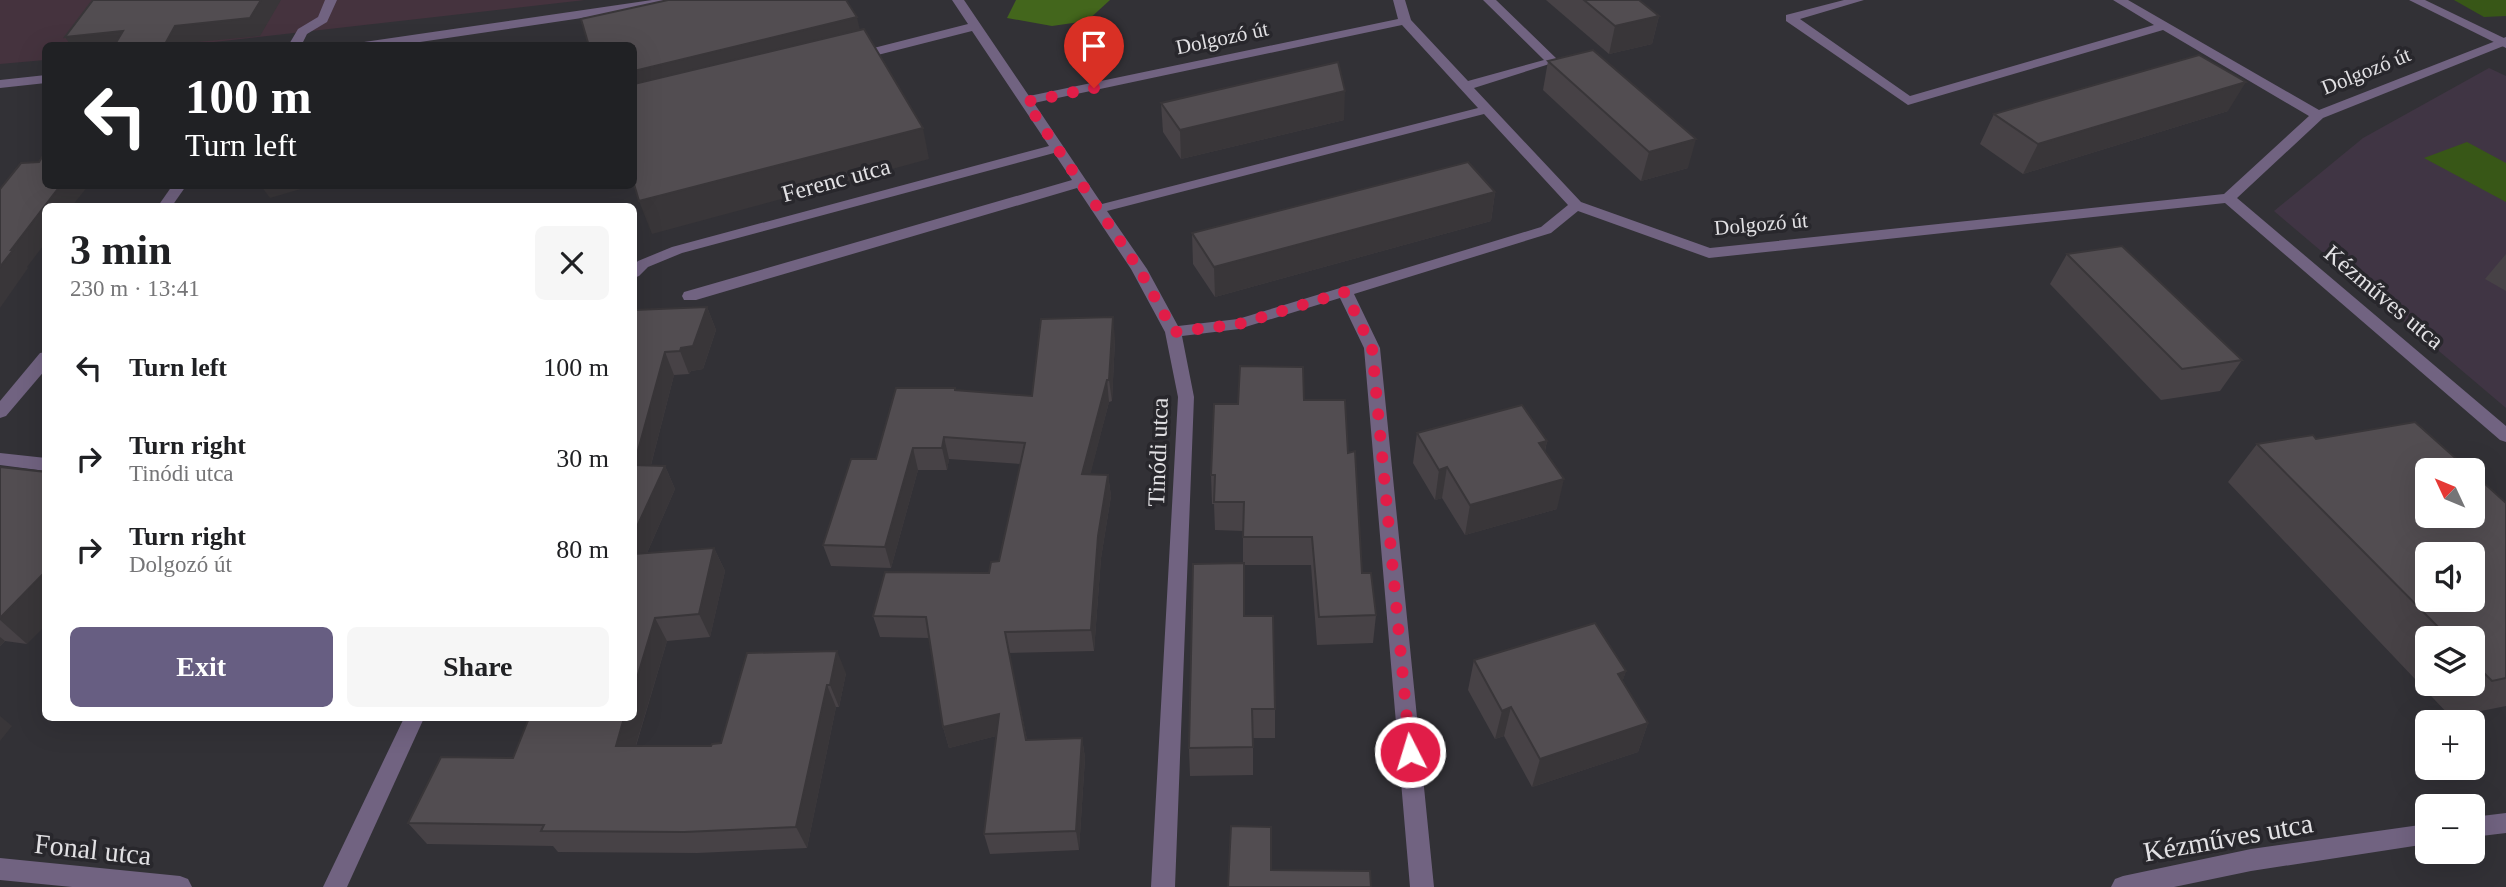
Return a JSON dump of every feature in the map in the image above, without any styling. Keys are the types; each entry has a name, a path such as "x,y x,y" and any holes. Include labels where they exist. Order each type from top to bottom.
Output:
{"street":[{"path":"296,42 302,32 323,19 331,0"},
{"path":"391,42 676,0"},
{"name":"Tinódi utca","path":"958,0 1139,269 1174,332 1186,397 1163,887"},
{"path":"1399,0 1405,21"},
{"path":"1467,86 1553,61 1489,0"},
{"path":"1858,0 1790,18 1908,101 2164,26"},
{"path":"2119,0 2318,115"},
{"path":"2415,0 2505,42"},
{"name":"Dolgozó út","path":"1026,102 1405,21 1576,205 1709,253 2228,198 2318,115 2505,42"},
{"path":"845,60 975,26"},
{"path":"0,84 42,79"},
{"path":"1098,209 1488,109"},
{"name":"Ferenc utca","path":"637,270 643,264 677,250 1058,148"},
{"path":"690,296 1082,182"},
{"name":"Kézműves utca","path":"2228,198 2506,436"},
{"path":"1174,332 1239,324 1546,230 1576,205"},
{"path":"1345,292 1372,348 1422,887"},
{"path":"0,412 42,361"},
{"path":"0,459 42,464"},
{"path":"335,887 413,721"},
{"path":"2485,825 2506,822"},
{"name":"Kézműves utca","path":"2123,887 2251,860 2415,836"},
{"name":"Fonal utca","path":"0,869 180,887"}],"shaded area":[{"path":"0,0 585,0 214,42 42,42 42,60 0,64"},
{"path":"2489,68 2506,76 2506,408 2274,211 2363,138"}],"green space":[{"path":"1016,0 1110,0 1087,21 1052,26 1007,18"},
{"path":"2454,0 2506,0 2506,16 2484,17"},
{"path":"2467,142 2506,163 2506,202 2424,158"}],"building":[{"path":"93,0 261,0 250,18 175,26 166,42 116,42 123,31 65,37"},
{"path":"668,0 846,0 857,17 637,70 637,42 588,42 581,19"},
{"path":"1584,0 1639,0 1659,16 1615,26"},
{"path":"864,29 923,128 639,201 635,189 637,83"},
{"path":"1593,50 1696,139 1649,152 1548,61"},
{"path":"2199,55 2246,82 2038,144 1994,114"},
{"path":"1338,62 1345,91 1180,130 1161,103"},
{"path":"42,157 42,189 58,189 47,203 42,203 42,210 0,267 0,189 21,163 39,162"},
{"path":"1468,162 1495,192 1214,267 1192,233"},
{"path":"2122,246 2242,360 2182,369 2067,254"},
{"path":"707,307 693,346 681,348 680,351 665,352 637,454 637,310"},
{"path":"1113,317 1109,380 1082,474 1108,475 1098,536 1091,630 1005,632 1026,740 1082,738 1076,831 984,834 999,714 943,727 926,617 873,616 885,572 989,573 991,562 999,561 1025,443 944,437 942,448 913,448 885,547 823,545 851,459 876,459 896,388 955,388 1032,396 1041,319"},
{"path":"1240,366 1303,367 1304,400 1345,400 1348,453 1355,451 1362,573 1371,573 1376,615 1319,617 1312,537 1243,537 1244,502 1214,502 1215,475 1211,475 1214,404 1238,404"},
{"path":"1522,405 1547,441 1539,443 1564,479 1470,505 1447,467 1439,470 1417,433"},
{"path":"2415,422 2455,458 2415,458 2415,528 2485,528 2485,484 2506,503 2506,678 2492,681 2485,674 2485,626 2437,626 2423,612 2485,612 2485,542 2415,542 2415,604 2257,444 2313,435 2316,439"},
{"path":"637,465 665,466 637,527"},
{"path":"0,467 42,472 42,575 0,618"},
{"path":"714,548 699,614 655,618 637,678 637,554"},
{"path":"1244,563 1244,616 1273,616 1275,709 1252,709 1253,747 1189,748 1193,564"},
{"path":"1595,623 1626,671 1618,674 1648,723 1540,759 1511,707 1502,711 1474,660"},
{"path":"837,651 796,827 684,832 541,831 544,825 408,823 441,757 513,758 528,721 623,721 616,746 711,746 721,743 747,653"},
{"path":"1231,826 1271,827 1271,870 1370,871 1371,887 1228,887"}],"route":[{"path":"1094,88 1026,102 1139,269 1174,332 1239,324 1345,292 1372,348 1410,752"}]}
